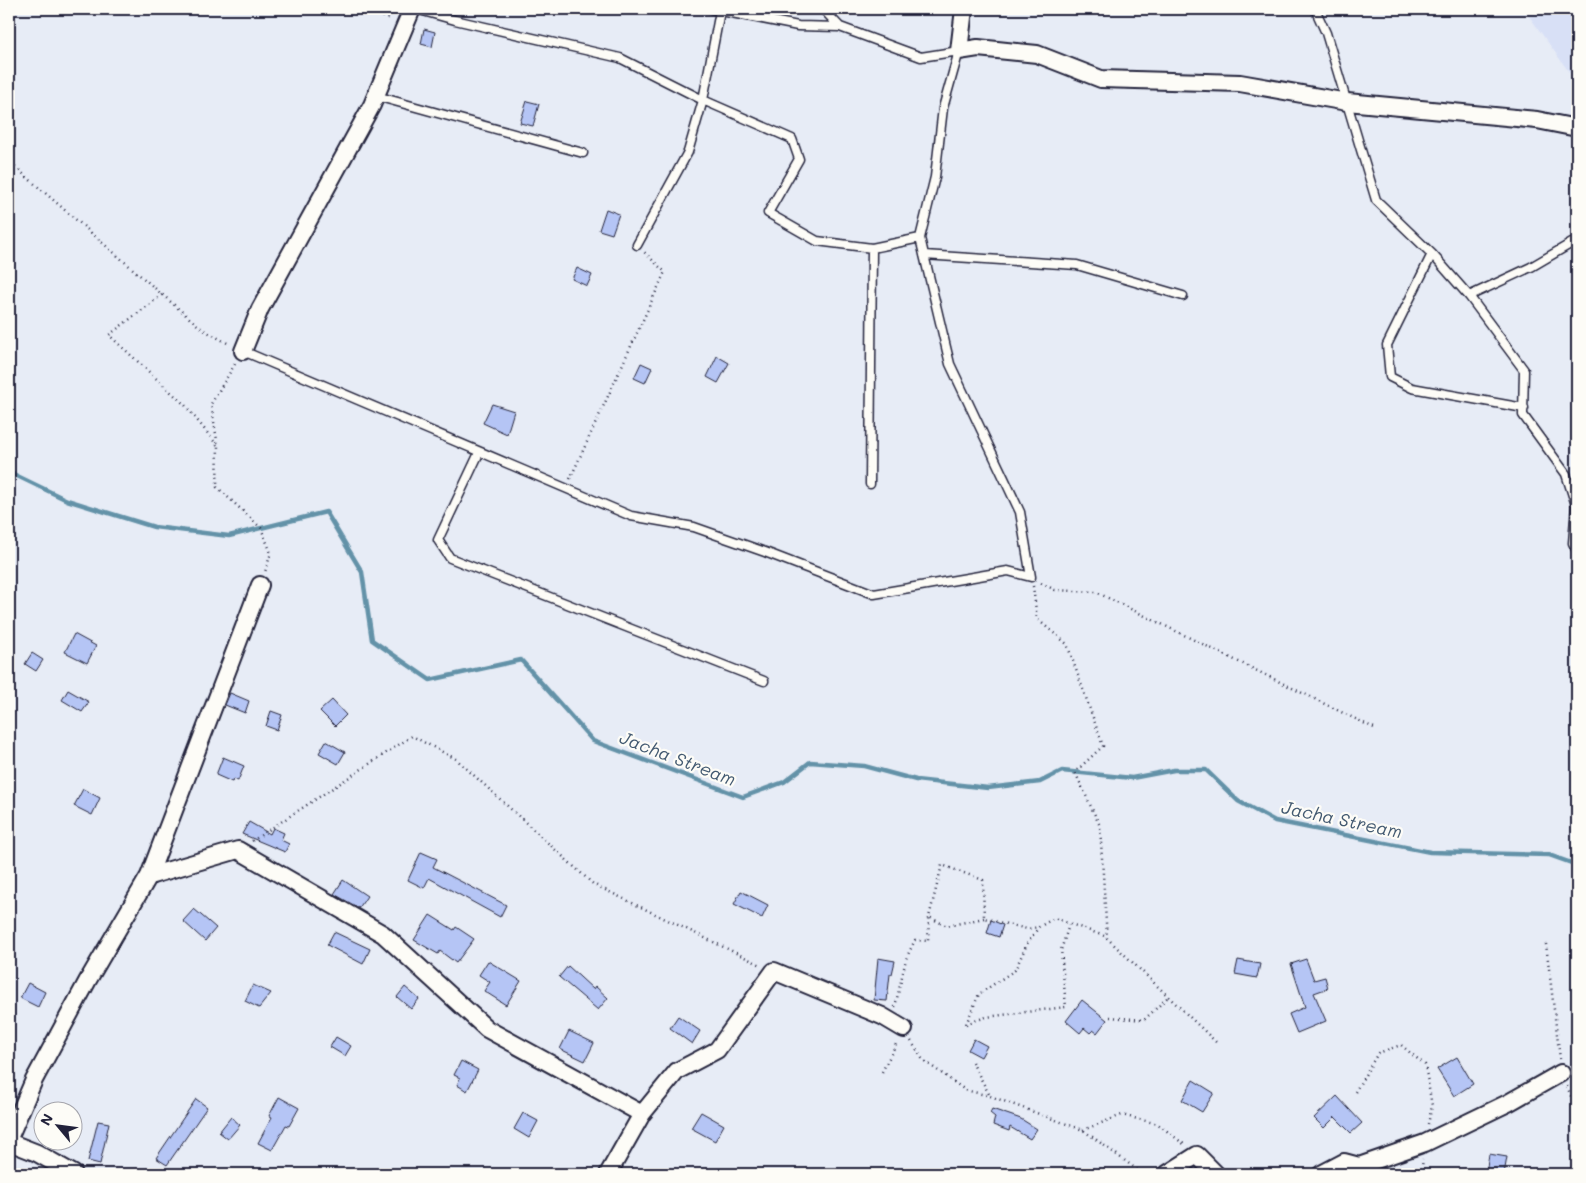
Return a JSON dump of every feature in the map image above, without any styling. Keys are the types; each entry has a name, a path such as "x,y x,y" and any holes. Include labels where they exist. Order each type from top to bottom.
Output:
{"street":[{"path":"964,9 959,51 978,48 1037,54 1101,79 1240,83 1347,102 1537,120 1577,128"},
{"path":"243,351 260,309 376,96 409,16"},
{"path":"9,1138 34,1080 88,980 149,876 260,585"},
{"path":"149,876 238,850 383,934 487,1029 642,1114"},
{"path":"608,1174 642,1114 677,1071 717,1050 774,971 882,1016 904,1029"},
{"path":"1321,1174 1344,1162 1359,1166 1425,1143 1508,1103 1561,1073"},
{"path":"9,1142 37,1153 74,1174"},
{"path":"1167,1174 1197,1155 1216,1174"}],"lane":[{"path":"416,9 455,20 620,58 703,100 792,139 799,159 768,213 817,241 872,248 920,238"},
{"path":"243,351 564,490 631,516 694,527 874,594 1008,571 1031,577 1020,512 950,364 920,238 935,177 943,108 959,51 921,57 840,27 798,26 711,9"},
{"path":"823,9 840,27"},
{"path":"1315,9 1326,33 1376,200 1432,254 1469,296 1524,370 1523,415 1566,474 1576,506 1572,543 1577,551"},
{"path":"637,245 688,152 703,100 720,11"},
{"path":"376,96 583,154"},
{"path":"1469,296 1531,267 1577,240"},
{"path":"870,484 872,248"},
{"path":"1432,254 1387,345 1390,377 1412,388 1524,408"},
{"path":"924,256 1078,265 1183,296"},
{"path":"479,453 438,540 450,558 764,681"}],"path":[{"path":"359,9 409,16"},
{"path":"9,159 20,172 202,329 243,351 211,404 218,446 217,487 261,528 271,553 260,585"},
{"path":"564,490 665,272 637,245"},
{"path":"162,295 109,335 185,405 218,446"},
{"path":"1031,577 1055,590 1096,592 1376,729"},
{"path":"1031,577 1037,619 1067,644 1103,746 1076,772 1100,826 1107,938"},
{"path":"238,850 412,736 456,759 593,884 774,971"},
{"path":"984,918 983,880 942,865 929,917 928,941 915,940 906,959 895,1008 904,1029 923,1060 965,1090 990,1096 1083,1130 1143,1174"},
{"path":"929,917 946,926 984,918 1027,929 1040,927"},
{"path":"1070,924 1061,950 1066,1007 986,1017 966,1024 979,994 1015,970 1028,942 1040,927 1054,918 1070,924 1107,938 1170,996 1217,1043"},
{"path":"1546,944 1561,1073 1577,1112"},
{"path":"1110,1016 1144,1020 1170,996"},
{"path":"882,1072 904,1029"},
{"path":"1355,1092 1378,1053 1401,1045 1425,1065 1432,1106 1421,1174"},
{"path":"972,1062 990,1096"},
{"path":"1083,1130 1122,1115 1158,1124 1197,1155"}],"shaded area":[{"path":"1524,9 1577,9 1577,83"}],"building":[{"path":"424,29 435,32 432,47 421,44"},
{"path":"527,101 539,104 533,126 520,123"},
{"path":"606,209 619,214 612,234 599,230"},
{"path":"577,268 592,275 587,286 572,279"},
{"path":"717,356 729,363 718,383 707,377"},
{"path":"641,363 652,368 645,383 634,378"},
{"path":"492,404 514,411 507,434 483,423"},
{"path":"74,634 96,646 87,663 65,652"},
{"path":"32,653 43,660 36,671 25,664"},
{"path":"68,690 89,702 82,712 62,700"},
{"path":"230,693 249,701 245,713 225,705"},
{"path":"332,700 346,715 335,726 320,711"},
{"path":"271,711 282,715 277,730 266,726"},
{"path":"326,741 345,752 338,764 319,753"},
{"path":"223,757 244,766 238,781 234,779 232,782 216,775"},
{"path":"83,789 100,798 92,815 74,806"},
{"path":"249,822 270,834 273,828 284,833 281,840 289,844 285,852 242,834"},
{"path":"421,852 437,859 433,867 506,905 500,917 429,878 424,888 408,880"},
{"path":"343,880 367,896 359,908 334,894"},
{"path":"741,891 768,905 762,918 734,904"},
{"path":"194,909 216,928 205,941 183,921"},
{"path":"430,915 454,930 456,927 474,939 456,963 440,951 438,954 414,940"},
{"path":"991,920 1003,925 999,937 987,933"},
{"path":"334,932 370,949 363,964 327,945"},
{"path":"878,958 895,961 892,974 890,974 887,1001 874,1000"},
{"path":"1306,959 1314,980 1325,977 1328,988 1314,993 1326,1021 1297,1033 1289,1014 1305,1007 1291,964"},
{"path":"1238,960 1260,964 1257,978 1235,974"},
{"path":"488,961 521,981 506,1005 484,991 490,982 479,975"},
{"path":"568,966 593,989 595,986 608,998 598,1010 559,977"},
{"path":"28,983 45,992 38,1007 20,998"},
{"path":"253,985 271,993 259,1008 245,1001"},
{"path":"405,987 419,999 411,1009 397,997"},
{"path":"1082,1000 1107,1020 1097,1033 1093,1030 1090,1033 1084,1028 1080,1033 1066,1021"},
{"path":"678,1016 700,1031 692,1044 670,1028"},
{"path":"569,1031 594,1043 585,1061 560,1049"},
{"path":"336,1037 351,1046 345,1056 330,1047"},
{"path":"974,1039 987,1046 981,1057 968,1050"},
{"path":"1457,1057 1473,1084 1454,1096 1437,1069"},
{"path":"461,1061 478,1070 467,1091 457,1085 460,1078 454,1075"},
{"path":"1193,1080 1214,1093 1202,1112 1182,1100"},
{"path":"1337,1096 1362,1123 1351,1133 1335,1117 1324,1128 1314,1118"},
{"path":"279,1097 299,1108 289,1126 286,1125 272,1150 258,1143 272,1117 269,1116"},
{"path":"196,1099 207,1107 167,1165 156,1158"},
{"path":"992,1109 1021,1119 1037,1129 1030,1139 1010,1127 1009,1131 993,1125 995,1117 990,1113"},
{"path":"701,1112 724,1125 715,1141 691,1128"},
{"path":"523,1113 538,1121 529,1138 514,1129"},
{"path":"231,1117 240,1125 228,1139 219,1132"},
{"path":"98,1121 109,1123 100,1164 88,1161"},
{"path":"1489,1154 1507,1157 1504,1174 1486,1174"}],"waterway":[{"name":"Jacha Stream","path":"9,472 67,500 154,527 229,536 326,512 362,572 372,640 430,680 521,660 593,741 743,797 784,782 810,762 864,766 916,780 988,788 1040,782 1062,771 1132,778 1174,770 1206,770 1238,801 1275,821 1430,852 1549,855 1577,865"}]}
